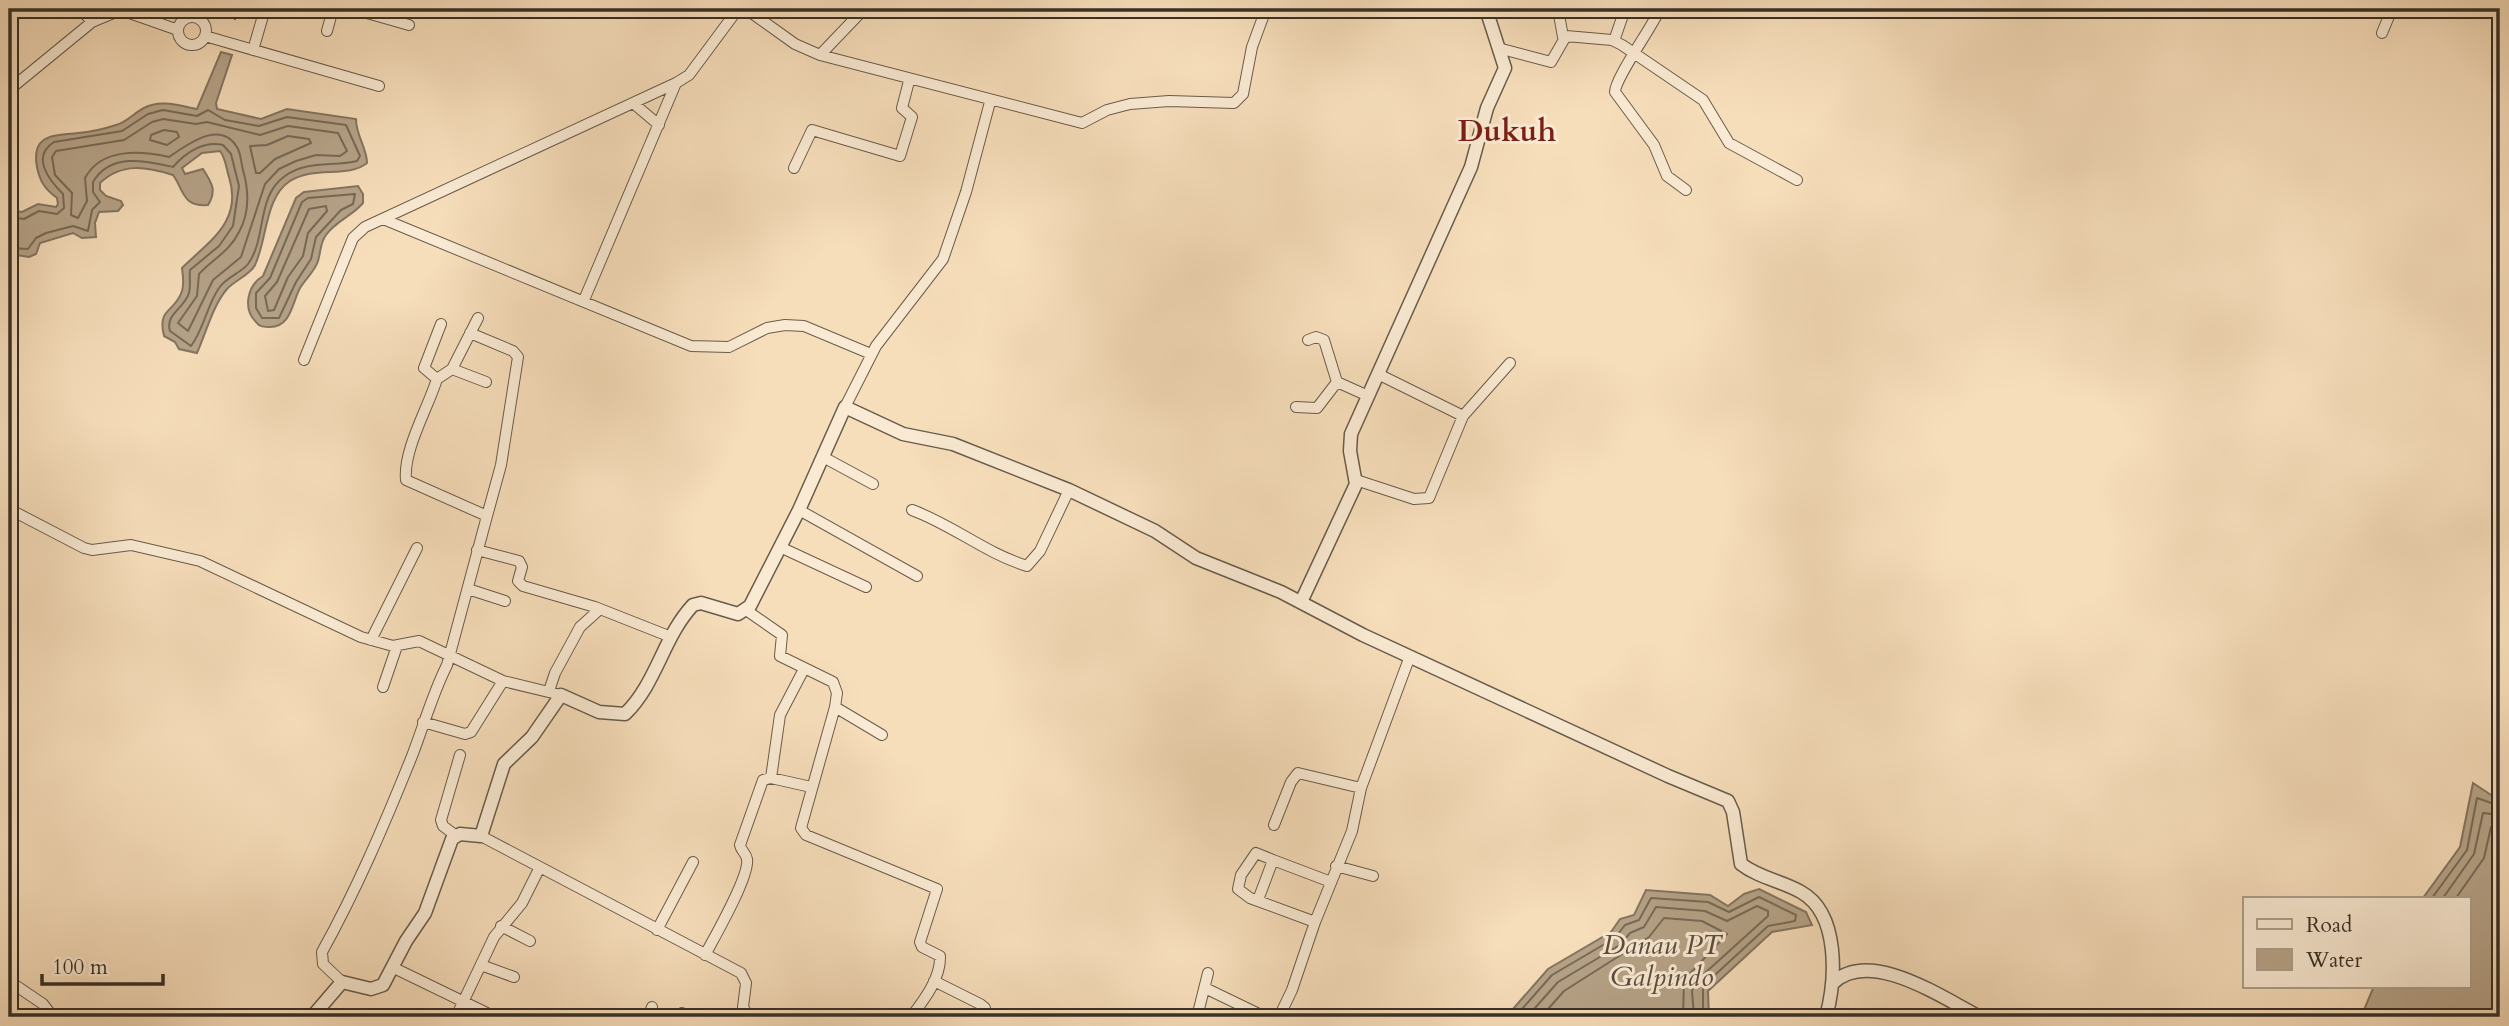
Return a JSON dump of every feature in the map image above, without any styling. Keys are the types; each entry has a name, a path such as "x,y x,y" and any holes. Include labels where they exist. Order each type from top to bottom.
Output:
{"street":[{"path":"81,9 92,22"},
{"path":"253,50 265,9"},
{"path":"327,31 333,9"},
{"path":"353,9 410,25"},
{"path":"304,360 353,238 365,227 676,83 689,75 738,9"},
{"path":"746,9 796,44 820,55 909,81 1082,123 1088,123 1107,110 1130,104 1169,101 1234,103 1243,94 1252,47 1266,9"},
{"path":"820,55 864,9"},
{"path":"1301,603 1337,529 1356,480 1350,444 1366,395 1471,167 1487,108 1505,68 1486,9"},
{"path":"1498,48 1551,62 1563,37 1557,18 1558,9"},
{"path":"1614,41 1625,9"},
{"path":"1660,9 1636,54 1617,80 1615,92 1654,145 1667,176 1686,190"},
{"path":"2382,33 2392,9"},
{"path":"9,90 92,22 121,10 178,30 185,43 193,45 205,36 206,29 199,13 182,22 178,30"},
{"path":"205,36 379,86"},
{"path":"1563,37 1614,41 1636,54 1703,100 1729,143 1797,180"},
{"path":"794,168 812,130 900,156 912,117 902,108 909,81"},
{"path":"584,300 676,83"},
{"path":"746,610 799,510 871,354 943,259 966,192 990,102"},
{"path":"634,103 659,125"},
{"path":"383,219 691,346 729,347 767,328 785,325 804,326 871,354"},
{"path":"478,318 452,369 438,379 419,428 406,480 487,516"},
{"path":"438,379 424,368 441,324"},
{"path":"455,835 425,913 383,985 365,989 342,982 323,964 322,952 383,826 435,686 450,658 503,453 518,357 513,351 470,333"},
{"path":"1308,340 1316,337 1324,340 1337,382 1366,395"},
{"path":"1356,480 1413,499 1429,498 1463,416 1510,363"},
{"path":"452,369 486,382"},
{"path":"1377,374 1463,416"},
{"path":"1296,407 1317,408 1337,382"},
{"path":"845,407 903,434 953,444 1069,490 1155,531 1196,558 1301,603 1668,776 1728,801 1733,812 1741,864 1801,892 1824,918 1830,942 1833,983 1826,1017"},
{"path":"823,457 873,484"},
{"path":"912,510 943,522 989,552 1027,566 1040,551 1069,490"},
{"path":"9,509 83,548 93,550 131,545 153,548 211,565 371,640 397,646 419,641 503,681 555,693 599,712 625,714 657,670 671,637 693,605 701,603 730,613 746,610 782,635 780,656 833,682 837,693 801,821 806,835 937,889 920,942 922,947 940,956 939,969 911,1017"},
{"path":"799,510 917,576"},
{"path":"780,547 866,587"},
{"path":"371,640 417,548"},
{"path":"477,550 519,561 522,567 518,581 523,586 600,609 671,637"},
{"path":"468,589 505,601"},
{"path":"481,836 504,764 532,737 555,693 555,673 580,627 600,609"},
{"path":"383,687 397,646"},
{"path":"1279,1017 1292,990 1336,866 1352,831 1361,788 1410,656"},
{"path":"771,778 780,715 804,669"},
{"path":"423,722 464,734 471,732 503,681"},
{"path":"835,706 882,735"},
{"path":"460,755 441,820 443,826 455,835 481,836 744,976 743,1007 749,1017"},
{"path":"1274,825 1291,782 1298,773 1361,788"},
{"path":"705,955 736,893 747,862 740,845 763,780 771,778 811,787"},
{"path":"1315,922 1244,894 1238,889 1238,883 1256,853 1331,882"},
{"path":"1258,900 1273,860"},
{"path":"657,930 692,862"},
{"path":"1336,866 1373,876"},
{"path":"456,1017 501,926 522,903 540,867"},
{"path":"501,926 530,941"},
{"path":"481,965 514,977"},
{"path":"392,967 495,1017"},
{"path":"1833,983 1856,970 1897,976 1980,1017"},
{"path":"1197,1017 1208,973"},
{"path":"9,981 43,1004 53,1017"},
{"path":"933,981 981,1004 985,1008 985,1017"},
{"path":"312,1017 342,982"},
{"path":"1205,988 1265,1017"}],"water":[{"path":"221,52 232,55 216,103 217,109 261,119 287,109 356,119 367,163 350,170 300,176 282,188 271,208 255,265 222,296 197,353 179,349 175,342 164,336 162,327 165,315 182,291 182,268 221,229 231,206 232,193 225,160 220,151 202,153 182,168 185,174 203,169 212,187 208,205 199,205 188,200 173,175 144,168 126,169 108,176 100,183 100,190 106,196 121,201 123,205 118,211 99,212 95,223 96,237 82,238 73,233 40,243 36,254 29,257 9,254 9,210 22,212 38,204 56,207 58,204 57,198 44,185 38,172 37,148 46,139 116,125 150,105 170,104 197,109"},
{"path":"358,186 363,194 363,203 326,235 317,265 300,288 287,319 277,326 259,325 249,310 249,297 254,285 263,276 296,198 304,192"},
{"path":"2473,783 2500,801 2500,1017 2361,1017 2373,988 2470,988 2470,897 2424,897 2460,847"},
{"name":"Danau PT Galpindo","path":"1759,889 1806,912 1812,925 1772,932 1708,991 1709,1017 1506,1017 1548,969 1611,932 1620,919 1634,915 1646,890 1710,895 1728,906 1744,894"}],"waterway":[{"path":"235,19 238,9"}],"district":[{"name":"Dukuh","path":"1507,131"}]}
